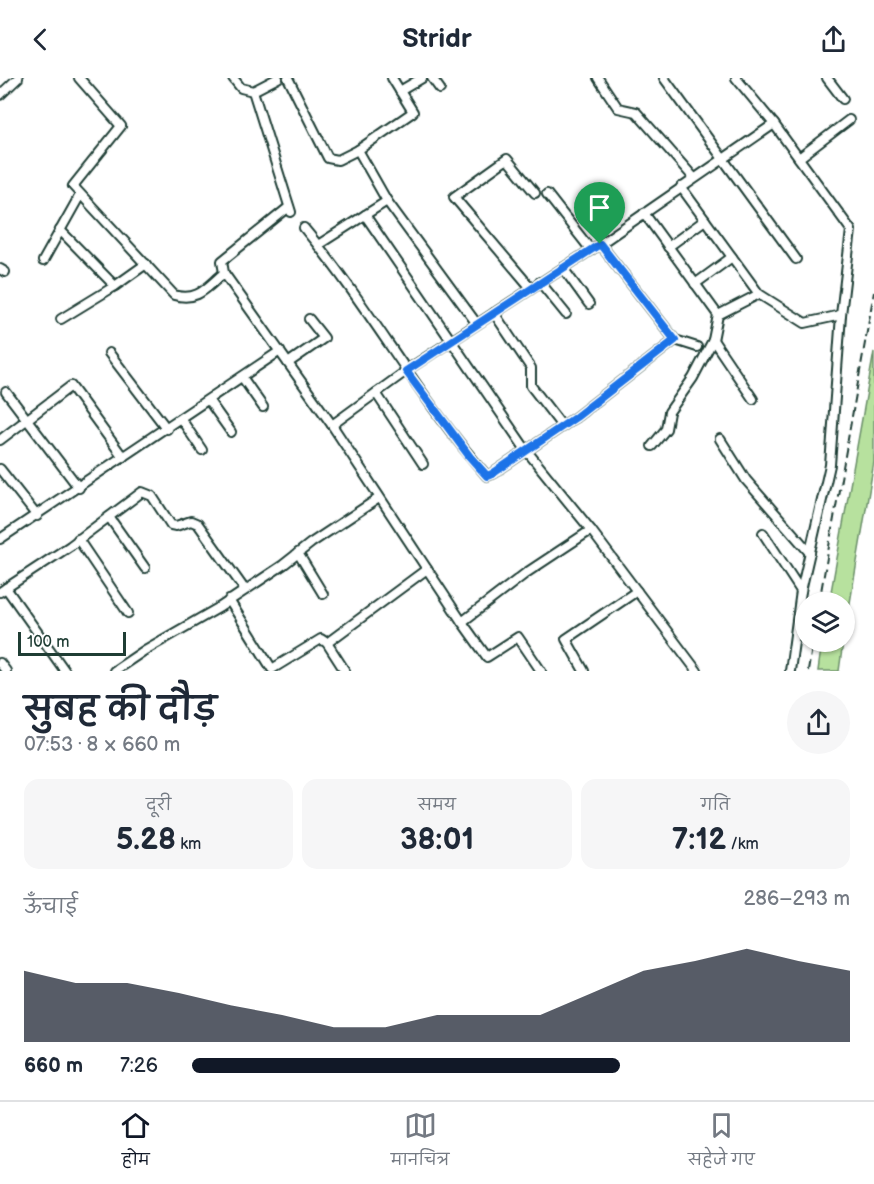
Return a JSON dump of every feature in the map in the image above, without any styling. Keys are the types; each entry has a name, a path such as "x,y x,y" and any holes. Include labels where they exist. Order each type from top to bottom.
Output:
{"street":[{"path":"0,95 18,78"},
{"path":"79,78 121,126 73,186 174,295 185,298 194,297 224,273"},
{"path":"233,78 240,88 253,91 278,78"},
{"path":"288,78 328,158 338,160 358,150 413,112 392,78"},
{"path":"400,91 422,78"},
{"path":"432,78 440,89"},
{"path":"598,78 618,108 636,112 694,178"},
{"path":"664,78 796,259"},
{"path":"736,78 774,124 851,230 841,315 830,465 801,591 790,671"},
{"path":"827,78 843,99"},
{"path":"253,91 290,209 222,261 224,273 332,425 487,657 518,637 542,671"},
{"path":"799,158 849,120"},
{"path":"332,425 406,371 600,244 774,124"},
{"path":"358,150 387,201 477,324"},
{"path":"531,288 454,197 507,159 535,193"},
{"path":"681,187 759,294 805,323 841,315"},
{"path":"546,194 591,250"},
{"path":"43,261 80,195"},
{"path":"318,245 387,201"},
{"path":"644,213 718,315 714,340 693,378 669,412 666,429 652,446"},
{"path":"365,215 526,450 591,530 695,671"},
{"path":"668,247 705,220"},
{"path":"304,228 406,371 470,457 487,476 562,426 675,340"},
{"path":"60,230 115,286"},
{"path":"600,244 675,340 697,347"},
{"path":"695,284 732,257"},
{"path":"61,319 146,264"},
{"path":"563,268 589,304"},
{"path":"540,282 566,314"},
{"path":"718,315 759,294"},
{"path":"494,313 531,368 531,386 562,426"},
{"path":"288,363 324,338 309,319"},
{"path":"714,340 753,399"},
{"path":"0,539 182,419 280,351"},
{"path":"109,352 167,429"},
{"path":"242,377 263,407"},
{"path":"0,440 71,386 123,457"},
{"path":"6,392 79,488"},
{"path":"376,393 423,464"},
{"path":"208,401 231,432"},
{"path":"182,419 202,450"},
{"path":"720,439 746,480 810,553"},
{"path":"0,469 37,516"},
{"path":"65,671 3,590 140,493 148,494 171,525 176,526 191,521 198,524 244,590"},
{"path":"114,671 144,650 210,613 379,498"},
{"path":"109,517 145,568"},
{"path":"462,622 526,573 591,530"},
{"path":"763,533 801,591"},
{"path":"78,539 128,613"},
{"path":"298,553 323,594"},
{"path":"327,643 427,569"},
{"path":"584,671 566,639 637,591"},
{"path":"229,600 272,669 321,639 327,643 345,671"},
{"path":"0,663 6,671"}],"green space":[{"path":"874,352 874,462 852,592 831,592"},
{"path":"821,652 842,652 839,671 818,671"}],"railway":[{"path":"821,592 874,292"},
{"path":"808,671 811,652"}],"route":[{"path":"600,244 675,340 576,417 487,476 470,457 406,371 600,244"}]}
